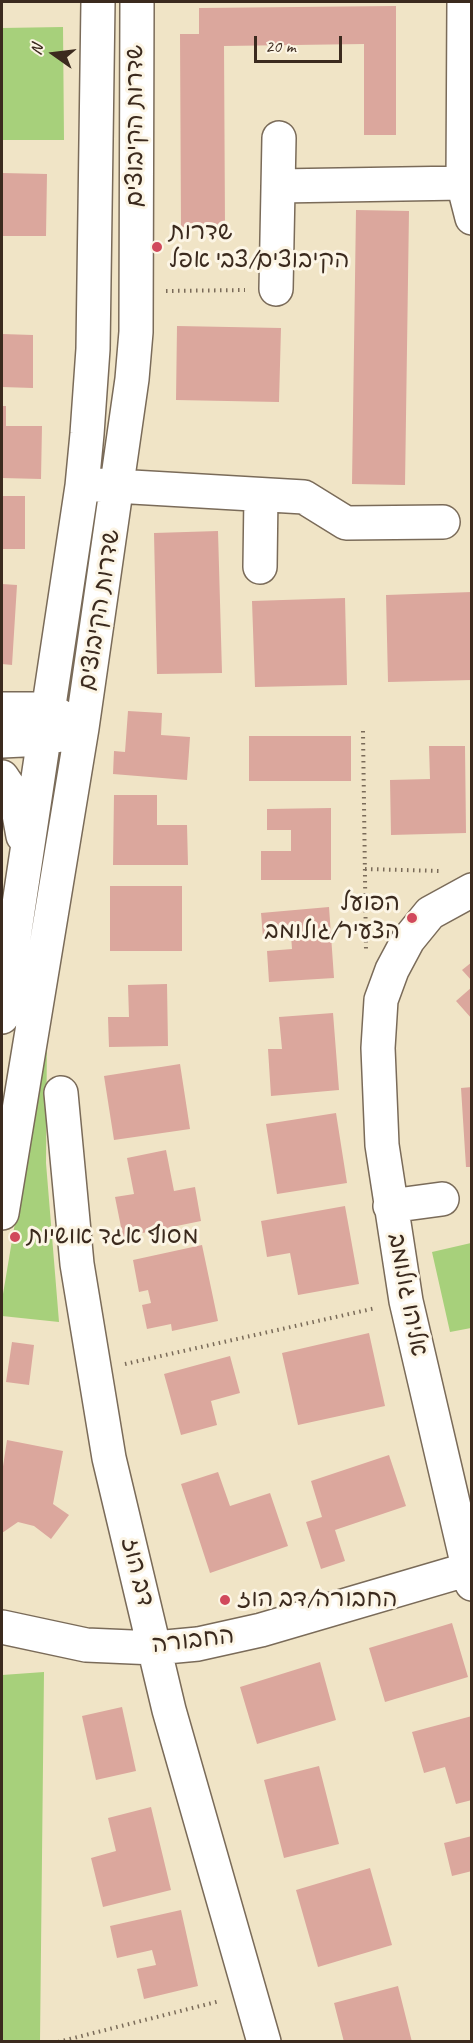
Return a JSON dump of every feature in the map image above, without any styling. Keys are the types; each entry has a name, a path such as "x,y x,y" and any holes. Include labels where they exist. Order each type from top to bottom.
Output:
{"street":[{"name":"שדרות הקיבוצים","path":"2,1017 82,486 93,349 98,2"},
{"name":"שדרות הקיבוצים","path":"2,1213 82,728 132,379 135,292 137,2"},
{"path":"464,2 463,183 471,218"},
{"path":"276,289 279,138"},
{"path":"278,186 463,183"},
{"path":"82,486 118,485 304,497 346,523 442,522"},
{"path":"260,567 261,495"},
{"path":"2,709 46,724 82,728"},
{"path":"2,741 46,724"},
{"path":"2,777 16,798 25,866"},
{"name":"אליהו גולומב","path":"460,881 408,940 392,970 381,1000 378,1094 390,1206 406,1301 470,1574"},
{"name":"דב הוז","path":"61,1093 77,1264 109,1458 169,1710 264,2042"},
{"path":"390,1206 442,1199"},
{"name":"החבורה","path":"6,1631 87,1646 155,1648 228,1639 470,1574"}],"path":[{"path":"135,292 276,289"},
{"path":"363,731 366,956"},
{"path":"365,869 460,881"},
{"path":"93,1371 406,1301"},
{"path":"58,2042 250,1994"}],"green space":[{"path":"63,27 64,140 2,140 2,28"},
{"path":"47,1032 46,1163 59,1322 2,1316 2,1300"},
{"path":"471,1243 471,1328 450,1332 432,1252"},
{"path":"44,1672 40,2041 2,2041 2,1675"}],"building":[{"path":"396,6 396,135 364,135 364,44 224,46 225,227 181,227 180,34 199,34 199,8"},
{"path":"2,173 47,174 46,236 2,236"},
{"path":"356,210 409,211 405,485 352,484"},
{"path":"177,326 281,328 279,402 176,400"},
{"path":"2,334 33,335 33,388 2,387"},
{"path":"2,406 6,406 6,426 42,426 41,479 2,478"},
{"path":"2,496 25,496 25,549 2,549"},
{"path":"218,531 222,673 157,674 154,533"},
{"path":"2,584 17,585 12,665 2,664"},
{"path":"472,592 472,680 388,682 386,595"},
{"path":"345,598 347,685 255,687 252,601"},
{"path":"128,711 162,713 161,735 190,737 187,780 113,774 114,751 125,752"},
{"path":"249,736 351,736 351,781 249,781"},
{"path":"429,746 465,746 466,833 391,835 390,780 430,779"},
{"path":"114,795 157,795 157,825 187,825 188,865 113,865"},
{"path":"331,808 331,880 261,880 261,851 291,851 291,830 267,830 267,809"},
{"path":"110,886 182,886 182,951 110,951"},
{"path":"329,907 334,978 269,982 267,951 292,949 291,935 263,937 261,913"},
{"path":"472,962 472,981 462,970"},
{"path":"167,984 168,1046 109,1047 108,1017 129,1017 128,985"},
{"path":"472,987 472,1019 456,1001"},
{"path":"333,1013 339,1090 271,1096 268,1049 282,1049 279,1017"},
{"path":"180,1064 190,1129 114,1140 104,1076"},
{"path":"472,1087 472,1167 466,1167 461,1088"},
{"path":"336,1113 347,1183 277,1194 266,1124"},
{"path":"166,1150 174,1191 195,1187 201,1221 123,1237 115,1197 134,1194 127,1158"},
{"path":"345,1206 359,1284 298,1295 290,1253 267,1257 261,1221"},
{"path":"202,1245 218,1321 172,1331 171,1324 147,1329 142,1305 151,1303 148,1290 139,1292 133,1260"},
{"path":"369,1333 385,1406 298,1425 282,1353"},
{"path":"12,1342 34,1345 29,1385 6,1382"},
{"path":"230,1356 240,1393 211,1401 217,1425 181,1435 164,1374"},
{"path":"7,1440 63,1451 53,1504 69,1515 51,1539 34,1526 18,1522 2,1533 2,1473"},
{"path":"389,1455 406,1506 335,1530 345,1561 321,1569 306,1522 322,1517 311,1481"},
{"path":"218,1472 230,1506 270,1493 288,1546 210,1573 181,1484"},
{"path":"452,1623 468,1677 385,1702 369,1648"},
{"path":"320,1662 336,1720 257,1744 240,1687"},
{"path":"122,1707 136,1771 96,1780 82,1716"},
{"path":"472,1716 472,1800 456,1804 445,1767 424,1773 412,1732"},
{"path":"319,1766 339,1844 284,1858 264,1780"},
{"path":"151,1807 171,1890 103,1907 91,1858 116,1851 108,1818"},
{"path":"472,1836 472,1871 452,1876 444,1843"},
{"path":"370,1868 392,1945 318,1967 296,1890"},
{"path":"181,1910 198,1986 144,1999 137,1969 156,1965 152,1950 117,1958 110,1926"},
{"path":"398,1986 412,2042 344,2042 334,2003"}],"place":[{"name":"שדרות הקיבוצים/צבי אפל","path":"157,247"},
{"name":"הפועל הצעיר/גולומב","path":"412,918"},
{"name":"מסוף אגד אושיות","path":"15,1237"},
{"name":"החבורה/דב הוז","path":"225,1600"}]}
